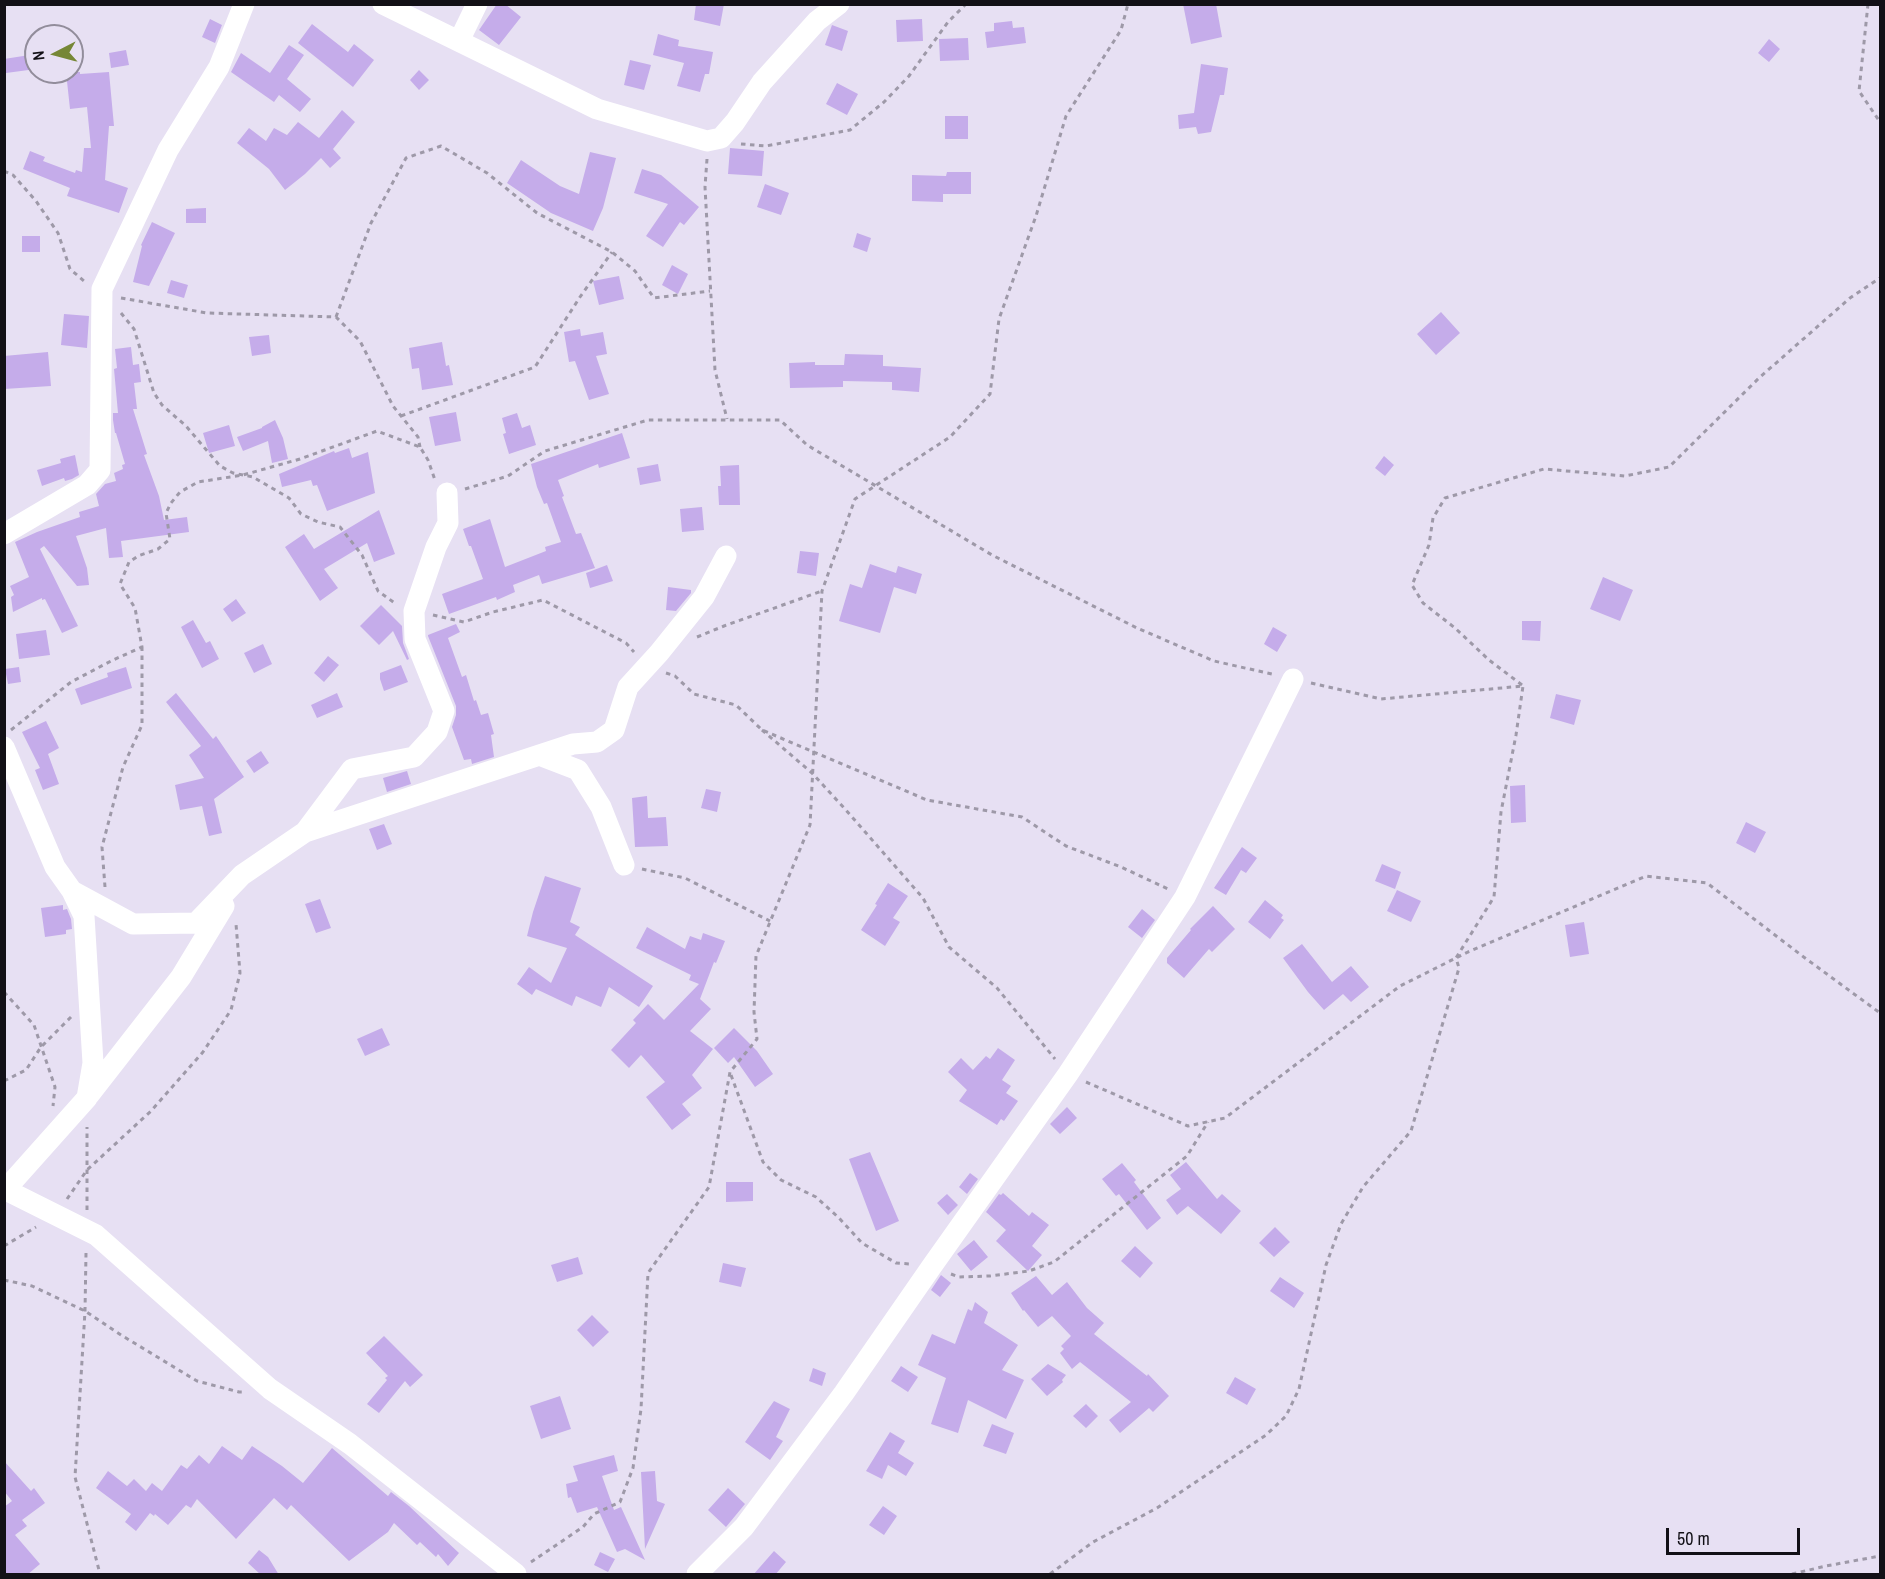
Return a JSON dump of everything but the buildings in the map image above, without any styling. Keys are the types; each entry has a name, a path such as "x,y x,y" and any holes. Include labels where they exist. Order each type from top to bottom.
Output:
{"street":[{"path":"4,534 87,485 100,470 102,289 168,150 219,67 244,4"},
{"path":"383,4 597,109 707,141 721,138 735,122 762,82 817,21 839,4"},
{"path":"459,41 477,4"},
{"path":"305,832 352,769 414,758 437,732 444,711 415,639 414,611 436,547 448,523 447,493"},
{"path":"72,891 133,924 196,922 242,875 305,832 573,744 597,742 614,730 628,687 704,597 726,556"},
{"path":"697,1575 744,1527 844,1392 1068,1074 1185,897 1293,679"},
{"path":"4,747 55,867 72,891 84,916 93,1063 87,1098"},
{"path":"539,755 578,770 601,807 624,865"},
{"path":"242,875 181,977 87,1098 5,1190 96,1235 270,1389 350,1444 514,1574"}],"path":[{"path":"727,419 715,370 705,187 707,141 766,146 850,130 909,76 948,22 966,4"},
{"path":"514,1574 583,1527 594,1514 620,1502 633,1468 641,1409 648,1273 709,1188 730,1072 757,1038 754,1012 756,956 810,825 822,591 855,500 950,436 990,394 999,319 1036,216 1066,116 1121,30 1128,4"},
{"path":"1868,4 1859,91 1881,123"},
{"path":"336,317 371,223 406,158 441,146 487,173 537,213 612,252 635,271 654,298 711,291"},
{"path":"4,171 13,175 36,201 58,234 70,270 102,301 122,313 134,329 154,393 162,405 186,426 220,466 233,473 254,477 289,498 300,514 318,522 340,527 362,555 378,591 398,606 464,621 543,600 626,644 647,666 675,676 694,694 736,705 812,773 923,898 950,947 997,988 1068,1074 1188,1126 1225,1118 1400,986 1456,958 1646,876 1707,883 1804,958 1881,1013"},
{"path":"401,416 535,367 612,252"},
{"path":"1523,686 1423,603 1412,585 1430,545 1433,518 1445,498 1544,469 1625,476 1669,467 1759,378 1850,298 1881,278"},
{"path":"102,301 207,313 336,317 360,341 383,389 418,437 420,447 428,460 438,487 447,493 508,476 545,451 648,420 780,420 807,445 993,555 1137,628 1214,661 1382,699 1523,686"},
{"path":"106,909 102,847 123,767 142,725 142,647 135,608 120,584 129,562 158,549 170,539 166,513 180,492 198,482 243,475 300,459 377,432 420,447"},
{"path":"691,639 822,591"},
{"path":"4,734 33,714 71,682 142,647"},
{"path":"1050,1575 1093,1542 1157,1508 1266,1435 1286,1416 1299,1389 1326,1265 1341,1224 1363,1186 1411,1131 1459,968 1456,958 1494,897 1501,812 1523,686"},
{"path":"762,730 927,800 1022,817 1066,846 1121,867 1185,897"},
{"path":"624,865 685,878 770,921"},
{"path":"4,1246 56,1215 87,1170 151,1111 203,1053 231,1010 240,973 237,933 230,895"},
{"path":"4,1082 26,1070 42,1047 76,1012 88,989"},
{"path":"4,992 34,1025 55,1087 53,1108"},
{"path":"87,1098 85,1311 75,1478 100,1575"},
{"path":"4,1280 32,1286 85,1311 197,1381 239,1392 270,1389"},
{"path":"1792,1575 1881,1556"}]}
